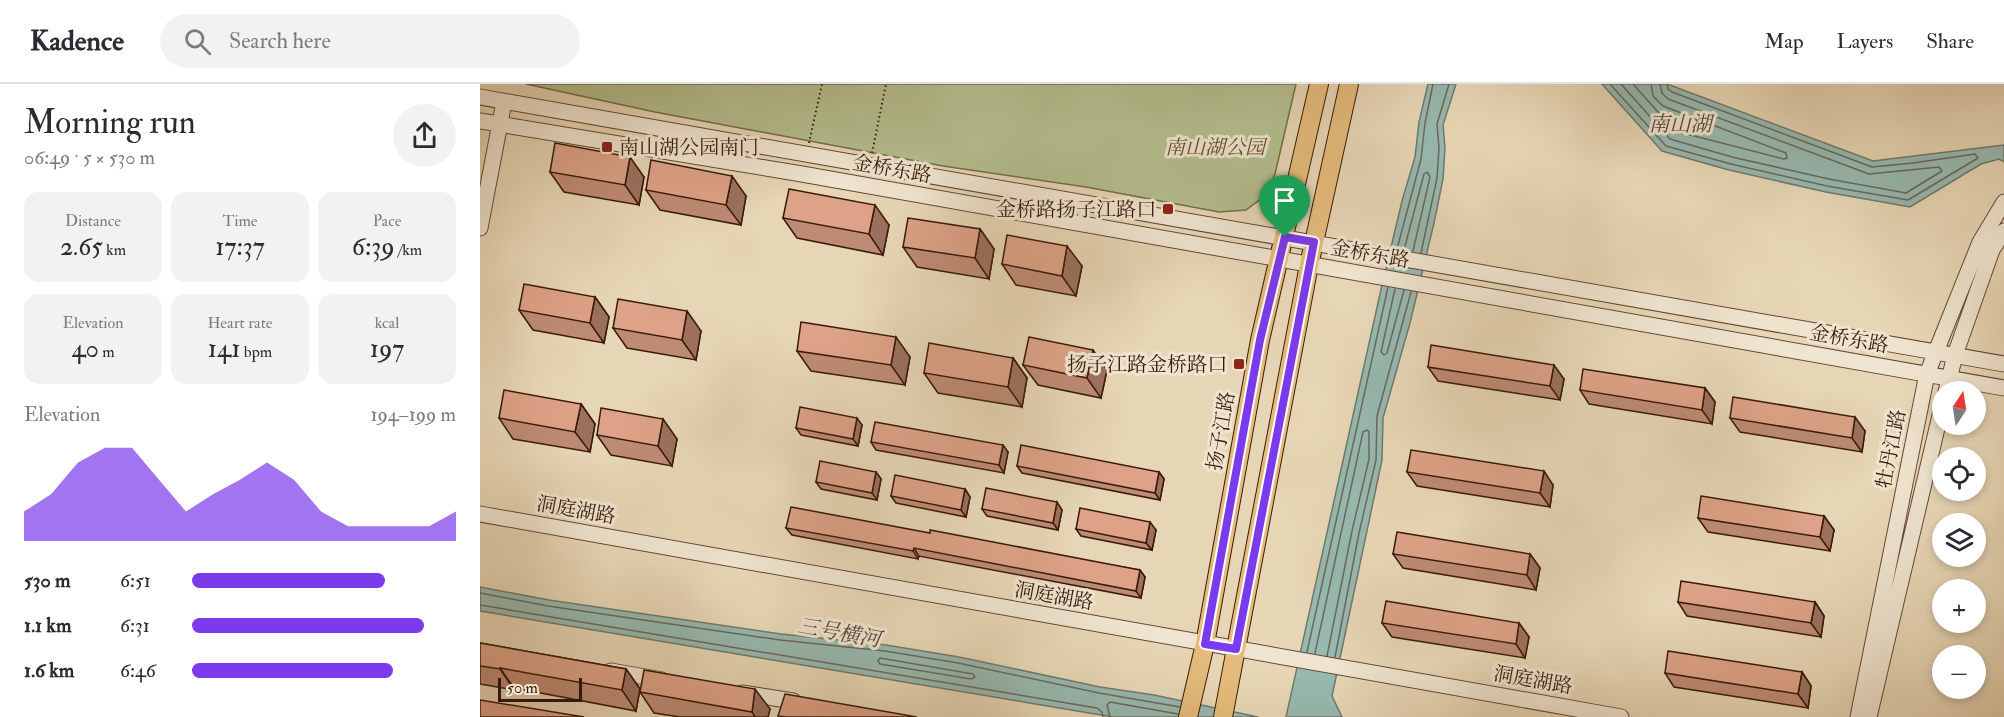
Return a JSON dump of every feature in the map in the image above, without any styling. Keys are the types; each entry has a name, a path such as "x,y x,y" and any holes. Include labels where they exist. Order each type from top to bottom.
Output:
{"main road":[{"name":"扬子江路","path":"1188,717 1205,644 1260,340 1319,84"},
{"path":"1223,717 1309,265 1349,84"}],"street":[{"name":"金桥东路","path":"480,97 2004,364"},
{"path":"480,228 504,102"},
{"name":"金桥东路","path":"480,121 813,176 1927,374 1940,381"},
{"name":"牡丹江路","path":"1858,717 1927,374 1980,242 2004,202"},
{"path":"1949,381 1955,355 1992,250 2004,231"},
{"name":"金桥东路","path":"1986,387 2004,388"},
{"name":"牡丹江路","path":"1869,717 1935,435"},
{"name":"洞庭湖路","path":"480,514 1622,717"},
{"path":"596,669 677,682"},
{"path":"724,690 799,702 788,717"}],"path":[{"path":"807,152 822,84"},
{"path":"871,163 886,84"}],"green space":[{"name":"南山湖公园","path":"526,84 1296,84 1275,174 1266,195 1246,210 1219,212 1086,187 943,166 655,112"}],"water":[{"path":"1428,84 1456,84 1443,125 1445,148 1443,179 1410,323 1383,418 1382,460 1332,696 1342,717 1286,717 1380,294 1415,157 1419,122"},
{"name":"南山湖","path":"1602,84 1667,84 1873,161 2004,145 2004,162 1999,159 1981,164 1910,207 1826,192 1729,170 1662,151"},
{"path":"480,587 549,600 781,634 886,645 959,657 1258,717 1113,717 480,611"}],"building":[{"path":"555,143 630,157 625,185 550,172"},
{"path":"651,160 732,176 726,205 646,190"},
{"path":"789,189 875,205 869,234 783,218"},
{"path":"908,218 980,229 975,258 903,247"},
{"path":"1007,235 1067,246 1062,276 1002,264"},
{"path":"524,284 595,297 590,323 519,310"},
{"path":"618,299 687,311 682,340 613,328"},
{"path":"801,322 896,337 891,365 797,351"},
{"path":"1029,337 1093,350 1087,378 1023,365"},
{"path":"929,343 1013,358 1008,387 924,373"},
{"path":"1431,345 1554,365 1550,386 1428,367"},
{"path":"1583,369 1705,388 1702,410 1580,390"},
{"path":"504,390 581,404 575,432 499,418"},
{"path":"1733,397 1855,417 1852,438 1730,418"},
{"path":"800,407 857,418 853,439 796,428"},
{"path":"601,408 663,419 658,446 597,435"},
{"path":"875,422 1003,445 999,465 871,442"},
{"path":"1021,445 1159,472 1155,493 1017,466"},
{"path":"1411,450 1544,471 1540,493 1407,472"},
{"path":"820,461 876,472 872,493 816,482"},
{"path":"895,475 965,489 961,510 891,496"},
{"path":"986,488 1057,502 1053,523 982,509"},
{"path":"1701,496 1824,516 1820,537 1698,518"},
{"path":"791,507 930,533 930,530 1140,570 1136,591 914,548 913,551 786,528"},
{"path":"1080,508 1150,522 1146,543 1076,529"},
{"path":"1397,532 1530,554 1527,575 1393,554"},
{"path":"1681,581 1815,602 1811,623 1678,602"},
{"path":"1386,601 1519,623 1516,644 1382,623"},
{"path":"480,643 626,669 622,690 480,666"},
{"path":"1668,651 1802,672 1798,694 1665,673"},
{"path":"644,670 755,689 752,712 640,692"},
{"path":"785,694 917,717 778,716"},
{"path":"480,700 584,717 480,717"}],"place":[{"name":"南山湖公园南门","path":"607,147"},
{"name":"金桥路扬子江路口","path":"1168,209"},
{"name":"扬子江路金桥路口","path":"1239,364"}],"route":[{"path":"1285,237 1314,242 1236,649 1205,644 1260,340 1285,237"}],"water label":[{"name":"三号横河","path":"839,633"}]}
